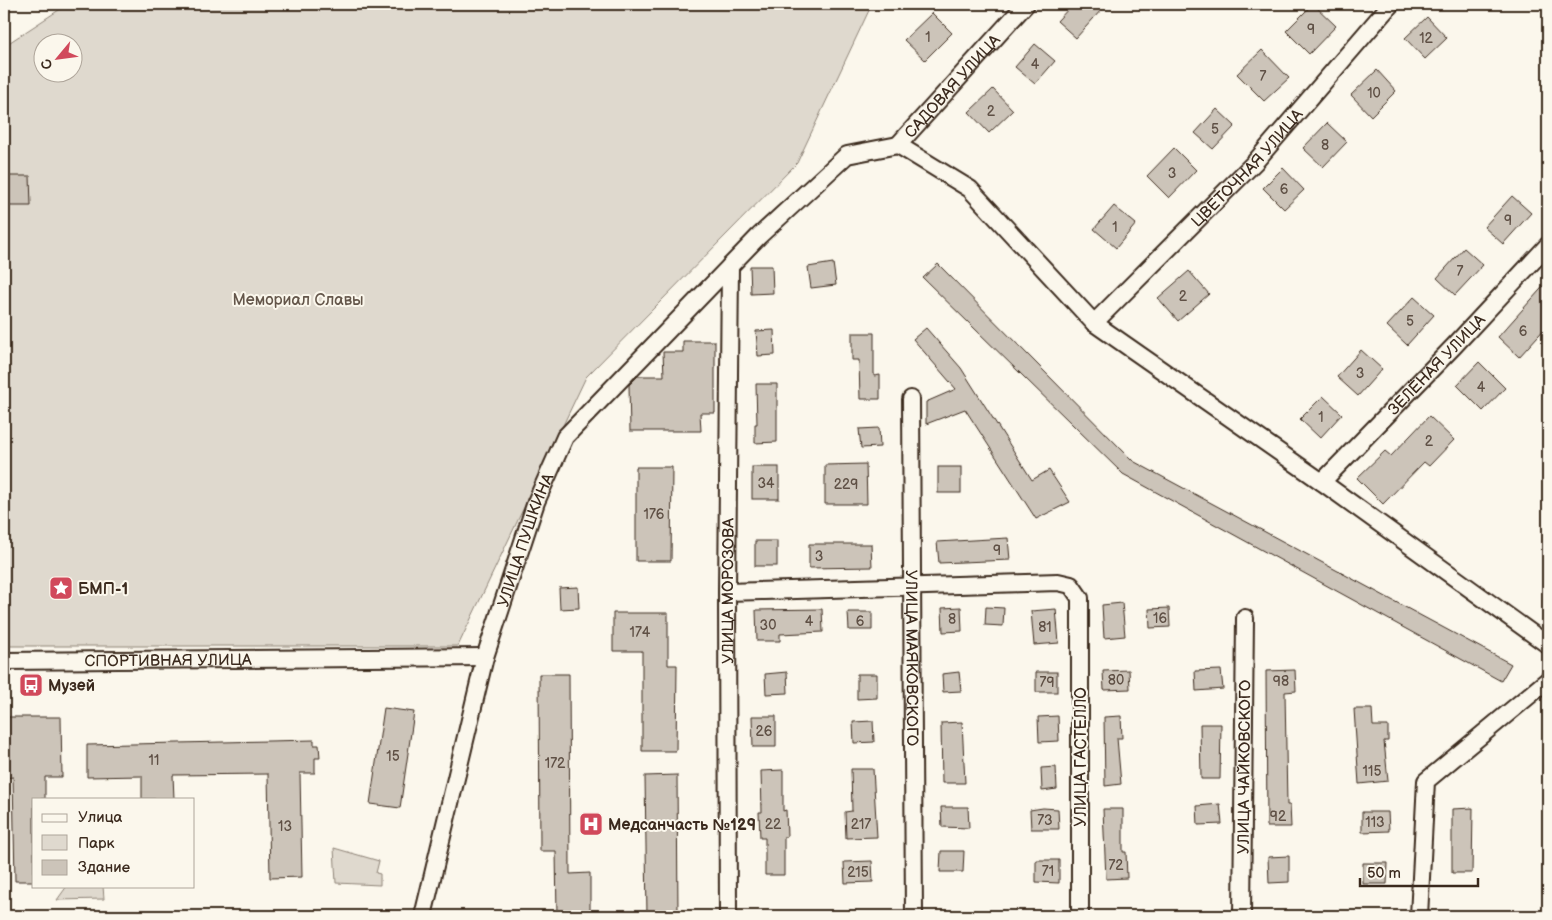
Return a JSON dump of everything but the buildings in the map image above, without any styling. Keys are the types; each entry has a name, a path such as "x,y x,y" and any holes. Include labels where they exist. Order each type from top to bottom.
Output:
{"street":[{"name":"САДОВАЯ УЛИЦА","path":"898,145 1026,4"},
{"name":"ЦВЕТОЧНАЯ УЛИЦА","path":"1094,323 1255,162 1390,4"},
{"name":"УЛИЦА ПУШКИНА","path":"423,916 485,657 536,502 565,437 759,236 847,155 898,145"},
{"path":"898,145 970,189 1094,323 1322,482 1548,645"},
{"name":"ЗЕЛЁНАЯ УЛИЦА","path":"1322,482 1548,245"},
{"name":"УЛИЦА МОРОЗОВА","path":"728,916 727,592 730,266"},
{"name":"УЛИЦА МАЯКОВСКОГО","path":"911,399 914,916"},
{"name":"УЛИЦА ГАСТЕЛЛО","path":"912,586 1058,582 1071,585 1080,598 1080,916"},
{"path":"727,592 912,586"},
{"name":"УЛИЦА ЧАЙКОВСКОГО","path":"1242,916 1245,618"},
{"name":"СПОРТИВНАЯ УЛИЦА","path":"4,662 485,657"},
{"path":"1419,916 1426,781 1548,681"}],"green space":[{"name":"Мемориал Славы","path":"68,4 872,4 797,163 586,377 458,646 4,646 4,46"},
{"path":"334,848 379,861 376,873 380,874 380,885 336,883"},
{"path":"66,888 103,888 104,899 57,900"}],"place":[{"name":"БМП-1","path":"61,588"},
{"name":"Музей","path":"31,685"},
{"name":"Медсанчасть №129","path":"591,824"}]}
